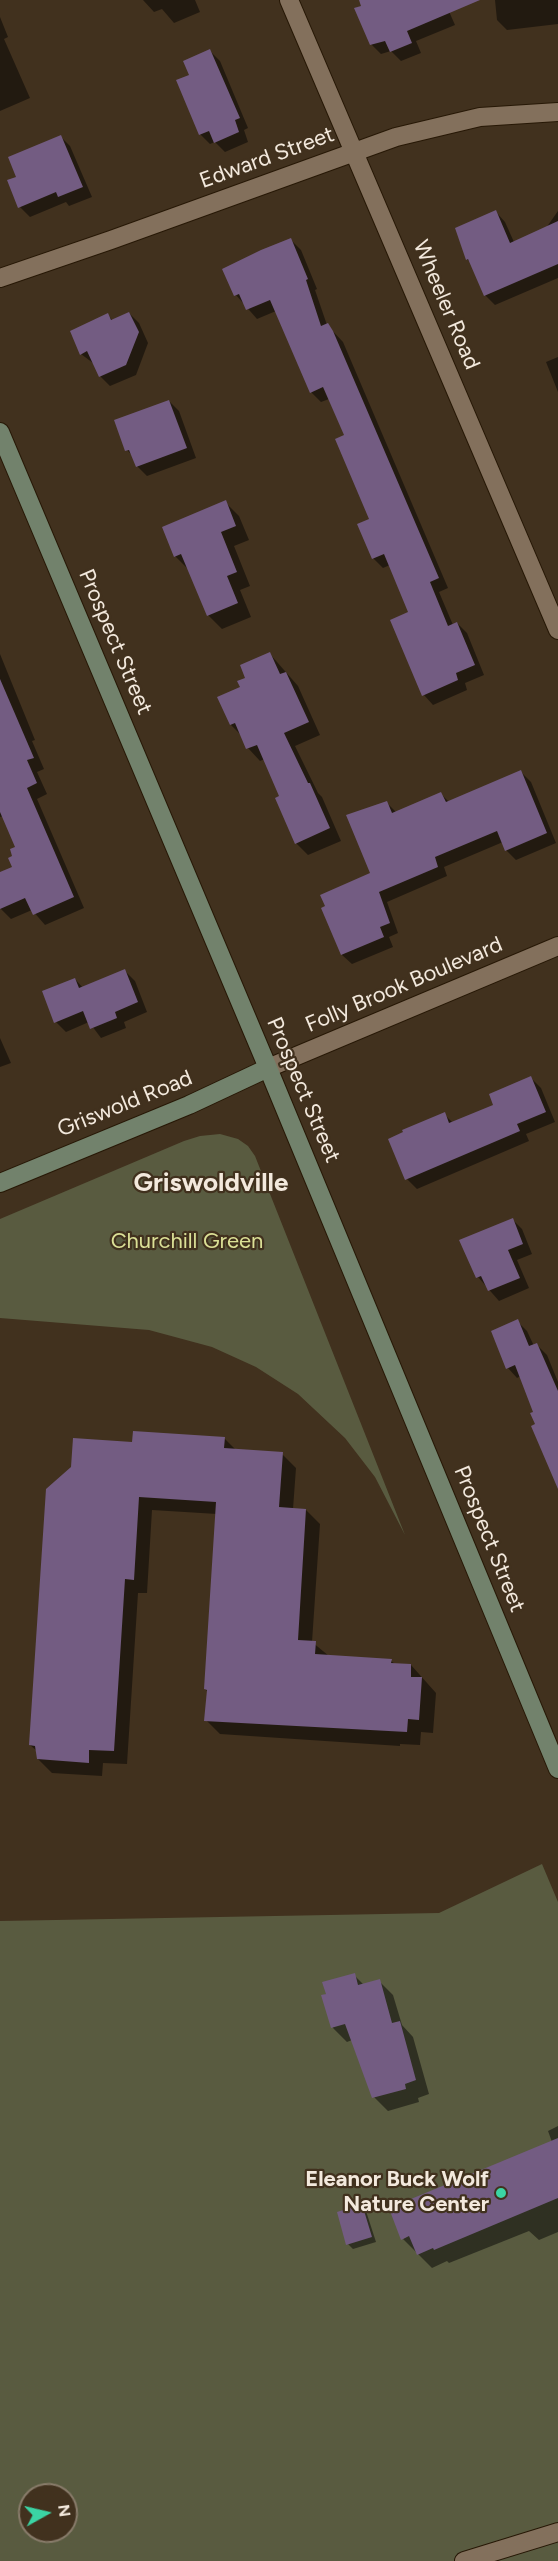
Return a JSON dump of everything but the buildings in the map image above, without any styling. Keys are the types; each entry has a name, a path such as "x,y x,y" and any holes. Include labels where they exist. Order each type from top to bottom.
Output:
{"main road":[{"name":"Prospect Street","path":"0,432 268,1068 558,1769"},
{"name":"Griswold Road","path":"0,1183 189,1105 268,1068"}],"street":[{"name":"Wheeler Road","path":"290,0 558,630"},
{"name":"Edward Street","path":"0,278 396,137 480,117 558,112"},
{"name":"Folly Brook Boulevard","path":"268,1068 558,946"},
{"path":"464,2561 558,2532"}],"green space":[{"name":"Churchill Green","path":"220,1134 238,1139 248,1146 255,1156 405,1535 375,1477 345,1438 298,1394 256,1367 212,1347 149,1330 0,1318 0,1219 184,1141 200,1136"},
{"path":"542,1864 558,1902 558,2561 0,2561 0,1921 439,1913"}],"place":[{"name":"Eleanor Buck Wolf Nature Center","path":"501,2193"}],"district":[{"name":"Griswoldville","path":"211,1183"}]}
